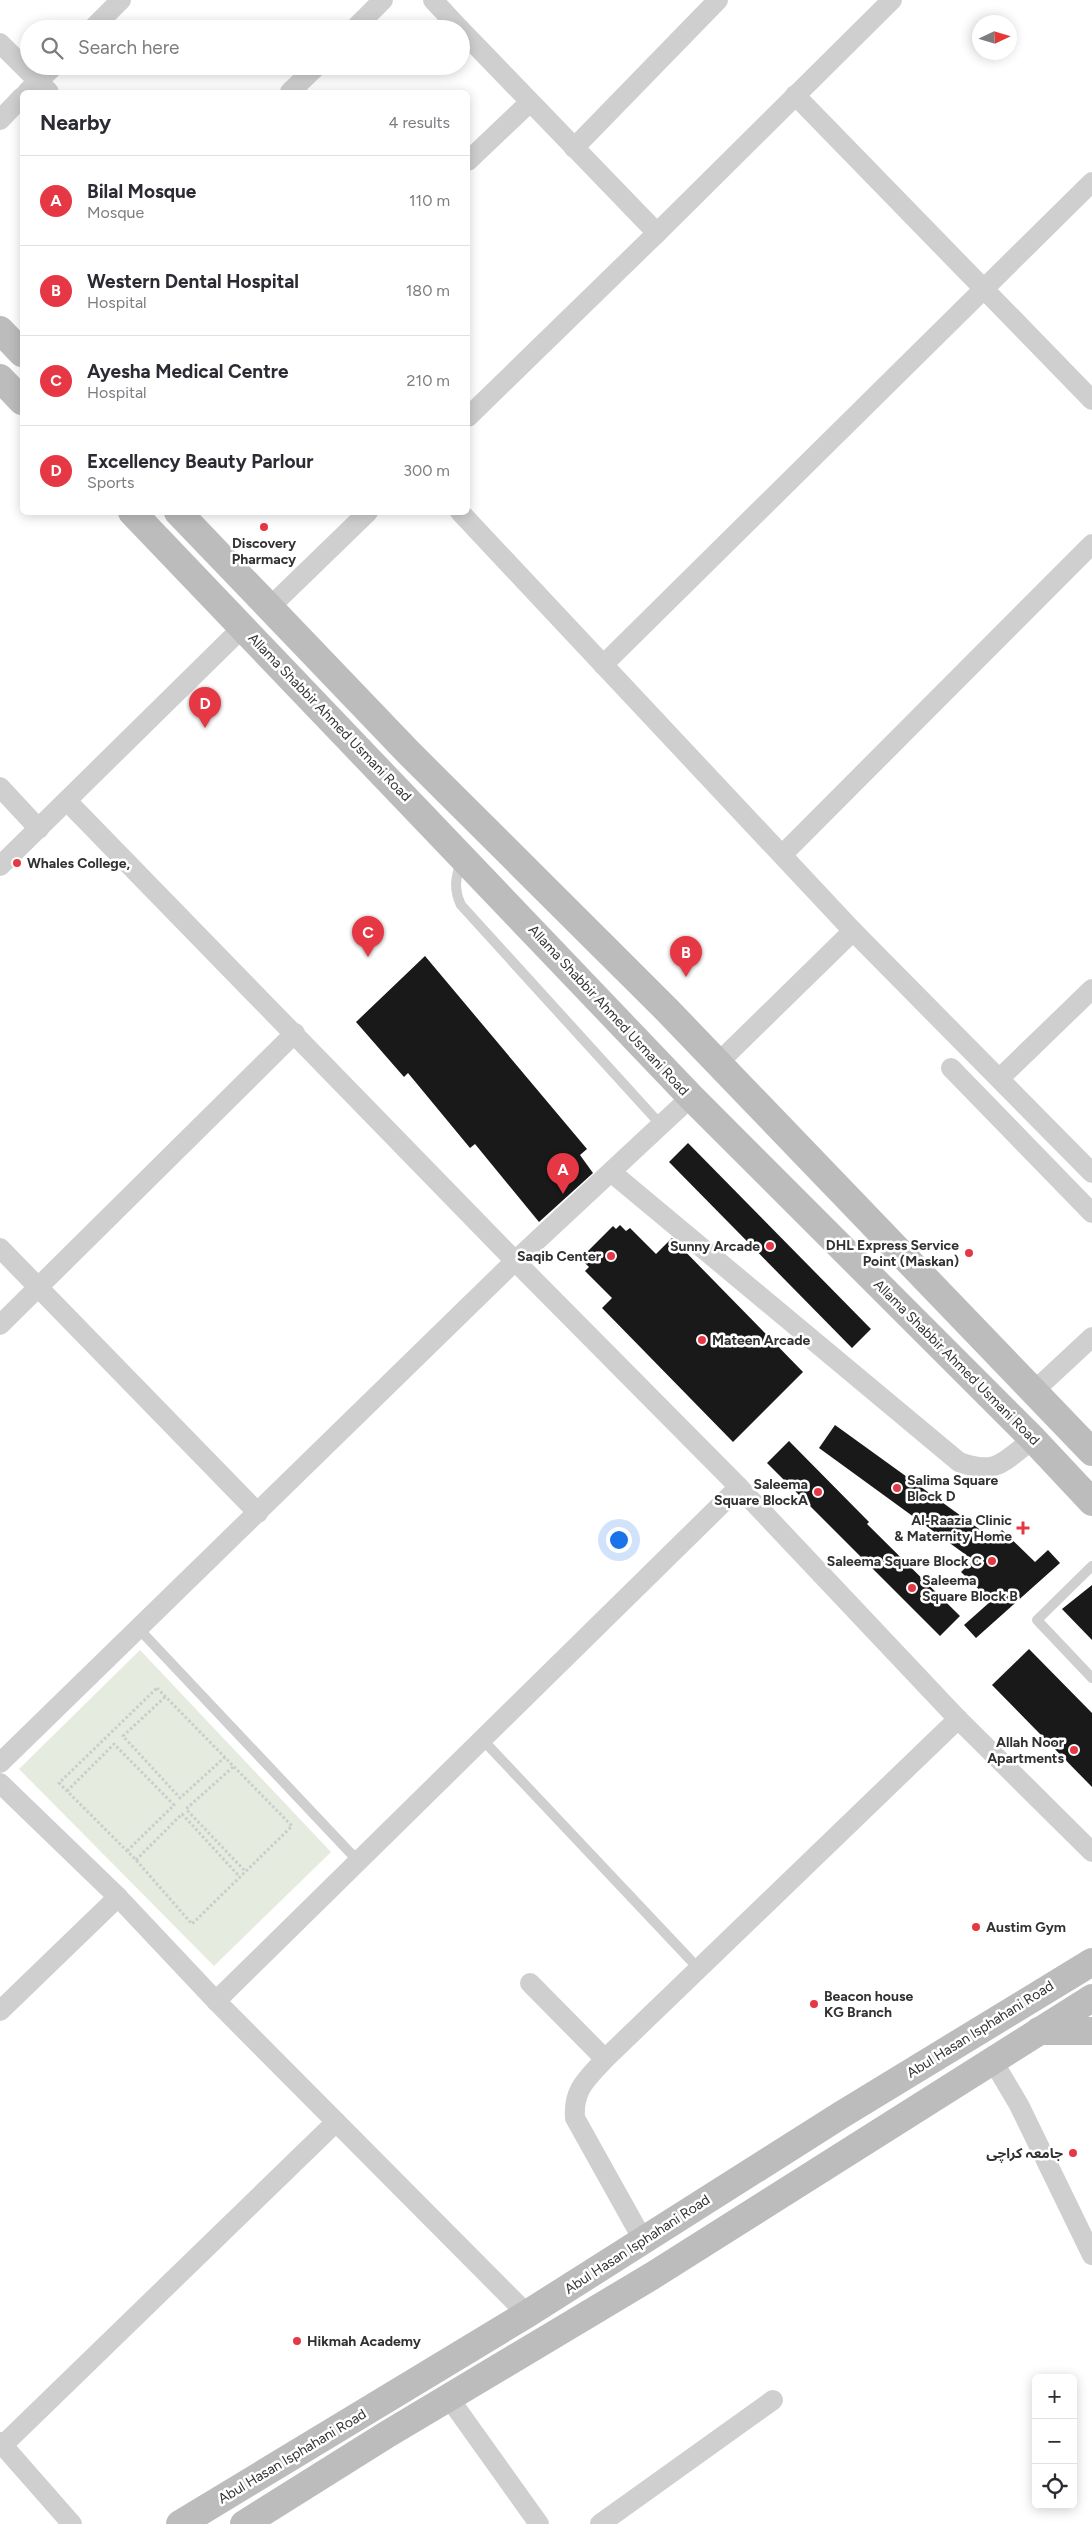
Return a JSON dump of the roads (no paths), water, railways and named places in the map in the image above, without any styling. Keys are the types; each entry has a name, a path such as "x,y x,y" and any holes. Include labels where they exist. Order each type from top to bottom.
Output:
{"main road":[{"path":"0,330 20,352"},
{"path":"0,378 20,399"},
{"name":"Allama Shabbir Ahmed Usmani Road","path":"135,515 463,856 691,1097 1033,1439 1092,1502"},
{"path":"181,515 409,753 718,1063 1091,1449"},
{"name":"Abul Hasan Isphahani Road","path":"180,2524 527,2314 849,2110 1092,1962"},
{"path":"244,2524 652,2276 1092,1998"},
{"path":"1038,2031 1092,2031"}],"street":[{"path":"101,20 121,0"},
{"path":"363,20 383,0"},
{"path":"432,0 452,20"},
{"path":"574,148 718,0"},
{"path":"470,414 657,233 888,1"},
{"path":"470,39 657,233"},
{"path":"0,44 20,68"},
{"path":"26,75 38,89 48,75"},
{"path":"292,90 308,75"},
{"path":"795,95 1092,400"},
{"path":"0,120 20,99"},
{"path":"470,159 530,102"},
{"path":"604,665 982,288 1092,182"},
{"path":"270,607 365,515"},
{"path":"463,515 783,854 853,931 1092,1172"},
{"path":"783,854 1092,544"},
{"path":"0,866 243,626"},
{"path":"0,787 39,829"},
{"path":"67,801 515,1261 739,1487 958,1720 1092,1852"},
{"path":"718,1063 853,931"},
{"path":"1000,1078 1092,989"},
{"path":"0,1325 295,1033"},
{"path":"951,1068 1092,1213"},
{"path":"0,1763 515,1261 691,1097"},
{"path":"611,1172 959,1462 977,1469 998,1466 1033,1439"},
{"path":"0,1248 258,1513"},
{"path":"1034,1391 1092,1337"},
{"path":"216,2001 481,1738 739,1487"},
{"path":"643,2240 575,2118 574,2104 578,2090 605,2059 958,1720"},
{"path":"0,1783 118,1897 216,2001 527,2314"},
{"path":"0,2011 118,1897"},
{"path":"530,1983 605,2059"},
{"path":"993,2061 1019,2105 1092,2255"},
{"path":"72,2524 2,2443 336,2122"},
{"path":"449,2398 539,2524"},
{"path":"600,2524 773,2400"}],"lane":[{"path":"463,856 455,881 456,893 461,905 661,1125"},
{"path":"1092,1566 1037,1620 1092,1678"},
{"path":"138,1628 358,1861"},
{"path":"481,1738 699,1969"}],"place":[{"name":"Discovery Pharmacy","path":"264,527"},
{"name":"Excellency Beauty Parlour","path":"205,728"},
{"name":"Whales College,","path":"17,863"},
{"name":"Ayesha Medical Centre","path":"368,957"},
{"name":"Western Dental Hospital","path":"686,977"},
{"name":"Bilal Mosque","path":"563,1194"},
{"name":"Sunny Arcade","path":"770,1246"},
{"name":"DHL Express Service Point (Maskan)","path":"969,1253"},
{"name":"Saqib Center","path":"611,1256"},
{"name":"Mateen Arcade","path":"702,1340"},
{"name":"Salima Square Block D","path":"897,1488"},
{"name":"Saleema Square BlockA","path":"818,1492"},
{"name":"Al-Raazia Clinic & Maternity Home","path":"1023,1528"},
{"name":"Saleema Square Block C","path":"992,1561"},
{"name":"Saleema Square Block B","path":"912,1588"},
{"name":"Allah Noor Apartments","path":"1074,1750"},
{"name":"Austim Gym","path":"976,1927"},
{"name":"Beacon house KG Branch","path":"814,2004"},
{"name":"جامعہ کراچی","path":"1073,2153"},
{"name":"Hikmah Academy","path":"297,2341"}]}
